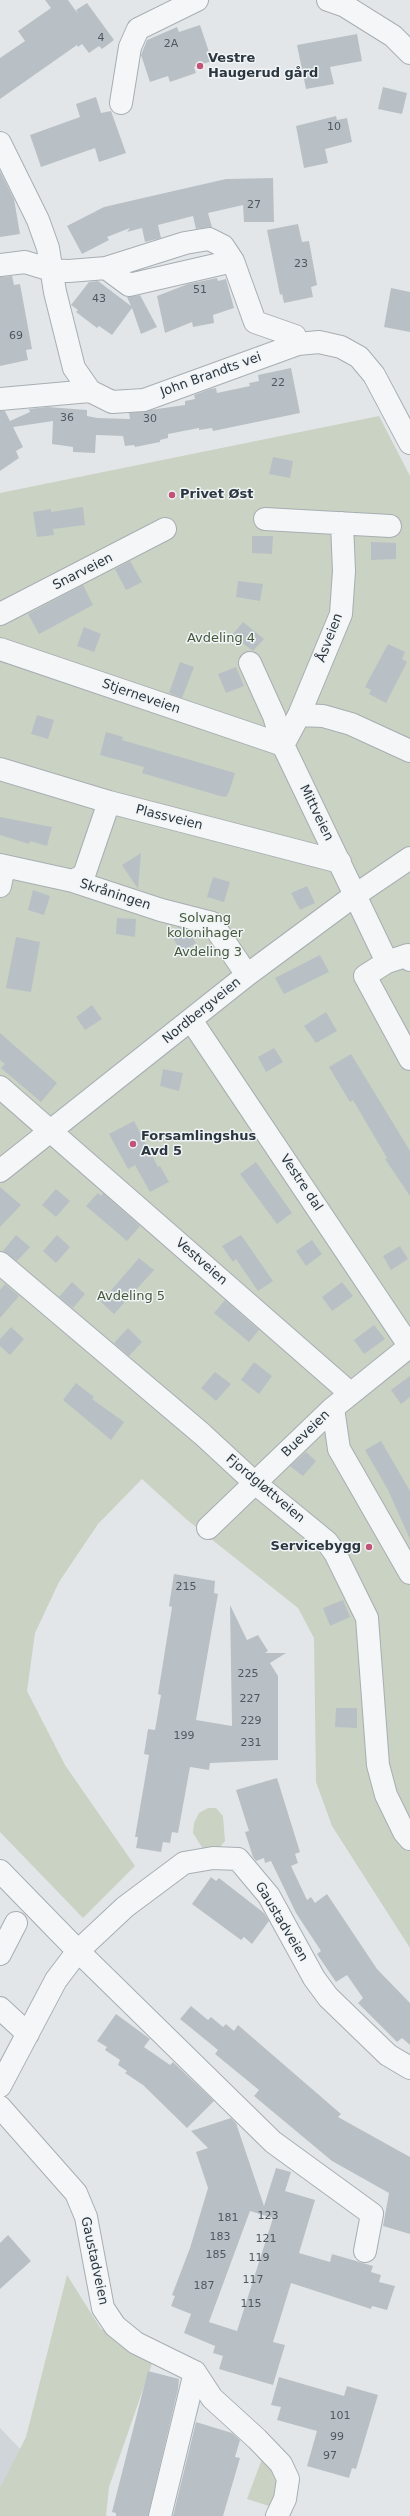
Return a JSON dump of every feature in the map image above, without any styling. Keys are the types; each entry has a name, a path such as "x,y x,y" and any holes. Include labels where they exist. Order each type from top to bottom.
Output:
{"street":[{"path":"121,103 130,47 138,29 198,0"},
{"path":"328,0 345,6 386,32 410,52"},
{"name":"John Brandts vei","path":"0,143 38,220 48,248 51,270 74,368 90,391 112,402 144,400 298,344 326,344 341,347 359,357 374,375 410,443"},
{"path":"0,265 25,262 51,270 70,271 106,268 185,243 209,239 223,246 233,261 255,322 295,336 298,344"},
{"path":"0,399 90,391"},
{"path":"265,520 390,526"},
{"name":"Åsveien","path":"283,745 299,715 341,614 344,571 342,523"},
{"name":"Snarveien","path":"0,614 165,529"},
{"name":"Stjerneveien","path":"0,649 283,745"},
{"name":"Mittveien","path":"250,663 274,716 283,745 387,962"},
{"path":"299,715 324,716 351,724 410,751"},
{"name":"Plassveien","path":"0,770 109,802 340,862"},
{"name":"Skråningen","path":"73,882 84,875 109,802"},
{"name":"Nordbergveien","path":"0,1171 247,976 355,895 410,858"},
{"name":"Skråningen","path":"1,872 73,882 161,910 212,923 247,976"},
{"path":"409,956 387,962 365,976 410,1059"},
{"name":"Vestre dal","path":"191,1020 410,1346"},
{"name":"Vestveien","path":"0,1087 350,1393"},
{"name":"Fjordgløttveien","path":"0,1263 202,1434 255,1483 327,1542 335,1553 367,1618 378,1765 386,1795 404,1832 410,1839"},
{"name":"Bueveien","path":"208,1528 333,1408 410,1346"},
{"path":"333,1408 339,1448 410,1574"},
{"name":"Gaustadveien","path":"78,1951 125,1907 184,1863 212,1858 238,1859 269,1896 314,1978 328,1997 388,2055 410,2068"},
{"path":"0,1871 78,1951 273,2142 372,2214 365,2251"},
{"path":"0,1954 16,1923"},
{"path":"0,2086 56,1980 78,1951"},
{"path":"0,2008 28,2034"},
{"name":"Gaustadveien","path":"0,2107 76,2193 86,2217 102,2308 115,2326 136,2343 195,2372"},
{"path":"160,2516 195,2372"},
{"path":"195,2372 212,2398 257,2439 281,2464 288,2479 285,2499 277,2516"}],"shaded area":[{"path":"0,2428 29,2458 0,2490"}],"green space":[{"name":"Solvang kolonihager","path":"379,416 410,476 410,1948 332,1826 316,1782 314,1638 298,1608 186,1519 142,1479 98,1524 59,1582 35,1633 27,1691 65,1765 135,1866 83,1918 0,1832 0,493"},
{"path":"208,1808 216,1808 223,1816 225,1841 219,1848 203,1849 193,1833 194,1823 199,1813"},
{"path":"67,2275 101,2329 155,2355 109,2487 106,2516 0,2516 0,2488 26,2437"},
{"path":"266,2448 286,2476 272,2507 247,2499"}],"building":[{"path":"45,0 68,0 78,14 76,10 87,3 114,40 102,49 99,46 89,53 82,44 78,47 77,45 0,99 0,58 25,41 18,31 51,8"},
{"path":"200,25 212,61 194,67 196,73 170,82 168,76 150,82 141,55 147,40 177,27 179,32"},
{"path":"357,34 362,61 330,67 334,84 306,89 297,45"},
{"path":"383,87 407,93 402,114 378,109"},
{"path":"96,97 101,113 111,111 126,153 99,162 95,148 41,167 30,135 80,117 76,104"},
{"path":"336,116 337,120 347,118 352,142 325,149 328,163 304,168 296,126"},
{"path":"0,171 14,199 20,234 0,237"},
{"path":"273,178 274,222 244,222 243,205 208,213 212,227 196,229 193,216 158,225 161,238 145,242 142,228 127,232 130,228 107,237 109,240 82,254 67,226 104,207 226,179"},
{"path":"298,224 302,242 309,241 317,285 311,287 313,297 284,303 282,294 280,295 267,230"},
{"path":"12,276 14,285 20,284 32,349 26,350 28,360 0,366 0,277"},
{"path":"217,278 218,281 226,279 234,308 213,315 214,323 193,327 192,322 165,333 157,296 188,284"},
{"path":"98,281 131,306 127,297 140,295 157,327 141,334 132,308 112,335 99,326 97,328 76,312 78,310 71,305 89,282"},
{"path":"391,288 410,292 410,332 384,327"},
{"path":"291,368 300,413 213,431 212,428 199,430 199,428 168,434 168,438 160,440 160,442 135,447 134,445 125,446 123,436 96,435 95,453 73,452 73,447 52,444 53,421 13,427 23,447 16,451 19,458 0,471 0,411 5,411 10,421 30,412 29,409 48,407 87,410 87,416 97,418 130,419 129,413 185,405 185,401 195,399 194,395 210,389 216,388 217,393 250,386 249,383 259,381 258,375"},
{"path":"273,457 293,461 290,478 269,474"},
{"path":"83,507 85,525 53,529 54,535 37,537 33,512 51,509 51,512"},
{"path":"252,536 273,536 272,554 252,553"},
{"path":"371,542 396,543 396,559 371,560"},
{"path":"130,561 142,582 126,590 115,569"},
{"path":"238,581 263,584 260,601 236,597"},
{"path":"83,585 93,605 39,634 28,614"},
{"path":"243,622 264,639 253,651 232,635"},
{"path":"84,627 101,634 94,652 77,646"},
{"path":"388,644 405,652 402,659 407,662 386,703 369,694 371,690 365,687"},
{"path":"180,662 194,667 182,698 169,693"},
{"path":"236,667 244,686 226,693 218,674"},
{"path":"37,715 54,720 48,739 31,734"},
{"path":"106,732 123,737 122,740 235,773 229,792 226,797 220,796 142,773 144,767 100,755"},
{"path":"0,817 52,827 47,846 30,841 29,844 0,835"},
{"path":"141,853 138,889 122,865"},
{"path":"213,877 230,882 224,902 207,897"},
{"path":"307,886 315,903 300,910 291,893"},
{"path":"33,890 50,896 44,915 28,910"},
{"path":"117,918 136,919 135,937 116,934"},
{"path":"178,927 188,930 196,943 182,952 170,934"},
{"path":"16,937 40,942 31,992 6,988"},
{"path":"320,955 329,972 284,994 275,978"},
{"path":"92,1005 102,1019 85,1030 76,1017"},
{"path":"326,1012 337,1031 316,1043 304,1026"},
{"path":"0,1033 57,1083 41,1102 1,1068 5,1064 0,1060"},
{"path":"274,1048 283,1062 266,1072 258,1057"},
{"path":"351,1054 410,1151 410,1196 385,1159 387,1158 353,1100 350,1102 329,1067"},
{"path":"163,1069 183,1073 179,1091 160,1086"},
{"path":"134,1121 158,1167 160,1166 169,1182 150,1192 135,1165 128,1169 109,1134"},
{"path":"256,1162 292,1213 277,1224 240,1174"},
{"path":"0,1187 21,1205 0,1227"},
{"path":"56,1189 70,1201 56,1217 42,1205"},
{"path":"98,1193 101,1196 103,1193 140,1226 127,1241 86,1206"},
{"path":"16,1235 30,1247 17,1261 3,1251"},
{"path":"57,1235 70,1247 56,1263 43,1251"},
{"path":"241,1235 273,1281 258,1291 236,1259 233,1262 222,1246"},
{"path":"312,1240 322,1254 306,1266 296,1251"},
{"path":"400,1246 408,1259 391,1270 383,1256"},
{"path":"139,1258 154,1270 114,1314 101,1302"},
{"path":"72,1282 85,1294 73,1308 59,1297"},
{"path":"342,1282 353,1296 332,1311 322,1297"},
{"path":"5,1284 19,1296 0,1318 0,1290"},
{"path":"225,1300 259,1330 249,1342 214,1313"},
{"path":"374,1325 385,1339 364,1354 354,1340"},
{"path":"11,1327 24,1339 10,1355 0,1346 0,1339"},
{"path":"128,1328 142,1342 129,1356 114,1343"},
{"path":"254,1362 272,1376 259,1394 241,1380"},
{"path":"215,1372 231,1384 216,1401 201,1388"},
{"path":"410,1376 410,1397 401,1404 391,1390"},
{"path":"76,1383 94,1397 92,1399 124,1422 111,1440 63,1400"},
{"path":"381,1441 410,1491 410,1539 388,1490 365,1450"},
{"path":"306,1452 316,1461 303,1476 290,1466"},
{"path":"174,1574 215,1581 214,1593 218,1594 196,1720 232,1726 230,1605 247,1640 258,1635 268,1651 265,1653 286,1653 270,1663 278,1676 278,1760 210,1763 209,1770 190,1767 178,1833 172,1832 170,1843 163,1842 161,1852 136,1848 138,1837 135,1837 149,1755 144,1754 148,1729 155,1730 161,1695 158,1694 172,1607 169,1606"},
{"path":"343,1600 350,1617 330,1626 323,1608"},
{"path":"336,1708 357,1708 357,1728 335,1727"},
{"path":"277,1778 300,1852 295,1854 298,1863 291,1866 307,1900 311,1897 315,1903 327,1894 377,1969 410,2003 410,2045 402,2038 397,2042 358,2003 363,1998 347,1975 336,1982 317,1954 321,1951 296,1913 271,1861 265,1863 264,1858 256,1861 253,1857 245,1832 249,1831 236,1790"},
{"path":"211,1877 216,1881 219,1878 264,1913 269,1921 252,1944 244,1937 241,1940 192,1904"},
{"path":"191,2006 208,2020 211,2017 223,2027 226,2024 234,2031 238,2025 341,2114 338,2117 410,2157 410,2234 383,2226 389,2193 332,2161 254,2096 259,2090 215,2054 218,2050 180,2019"},
{"path":"116,2014 150,2039 144,2047 170,2065 173,2062 214,2101 187,2128 143,2085 125,2073 127,2071 118,2065 120,2060 105,2050 107,2047 97,2041"},
{"path":"231,2118 236,2123 264,2206 276,2168 291,2172 285,2191 315,2200 299,2253 330,2262 332,2254 373,2266 371,2272 381,2275 379,2282 395,2286 387,2310 372,2306 371,2309 291,2283 273,2342 285,2345 273,2385 219,2369 223,2356 213,2353 215,2346 184,2333 191,2314 171,2306 175,2296 172,2295 190,2248 208,2188 196,2152 208,2148 191,2131","holes":["250,2211 273,2218 237,2331 209,2322"]},
{"path":"8,2235 31,2261 0,2289 0,2243"},
{"path":"148,2371 179,2379 178,2389 148,2516 116,2516 116,2513 112,2512"},
{"path":"279,2377 344,2396 347,2386 378,2395 356,2469 352,2468 349,2478 307,2466 317,2431 277,2420 281,2407 271,2405"},
{"path":"196,2422 232,2433 240,2440 235,2457 240,2458 223,2516 173,2516"}],"place":[{"name":"Vestre Haugerud gård","path":"200,66"},
{"name":"Privet Øst","path":"172,495"},
{"name":"Forsamlingshus Avd 5","path":"133,1144"},
{"name":"Servicebygg","path":"369,1547"}],"park label":[{"name":"Avdeling 4","path":"221,639"},
{"name":"Avdeling 3","path":"208,953"},
{"name":"Avdeling 5","path":"131,1297"}]}
